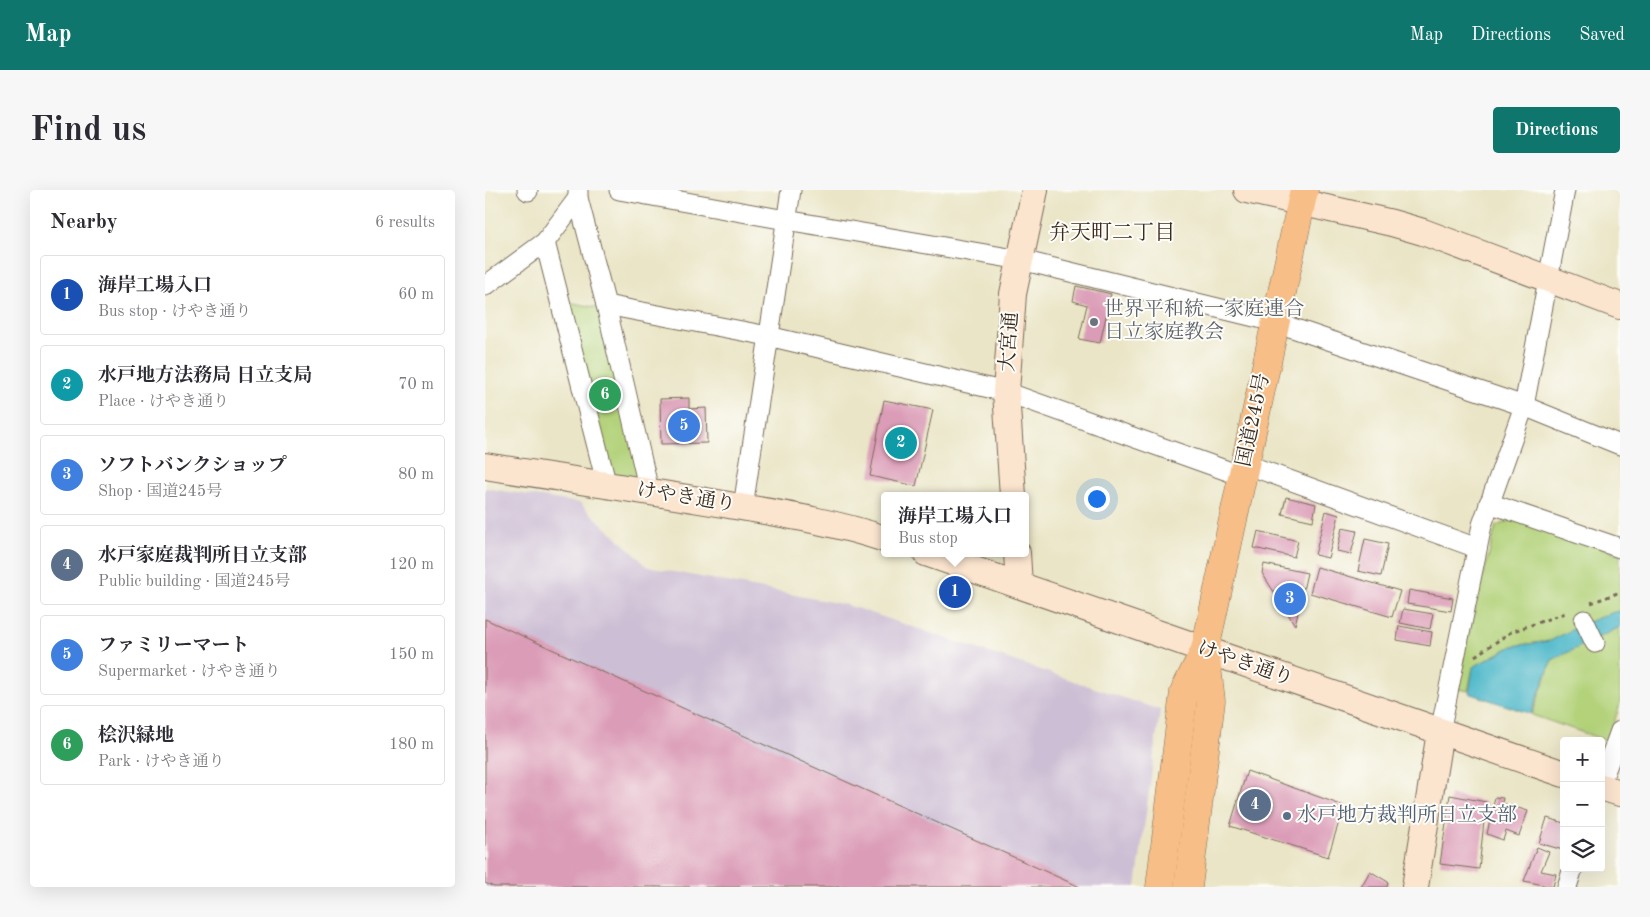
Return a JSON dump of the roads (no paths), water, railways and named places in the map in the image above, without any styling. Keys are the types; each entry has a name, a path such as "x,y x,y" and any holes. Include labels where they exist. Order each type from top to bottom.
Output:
{"highway":[{"name":"国道245号","path":"1161,887 1184,692 1205,650 1303,196"},
{"name":"国道245号","path":"1188,887 1211,701 1205,650"}],"street":[{"path":"619,190 1021,260 1275,322 1525,406 1620,445"},
{"path":"743,507 767,336 791,190"},
{"name":"大宮通","path":"1013,492 1006,392 1013,294 1035,190"},
{"path":"1247,190 1303,196 1423,232 1620,306"},
{"path":"1415,887 1440,732 1477,548 1489,503 1525,406 1565,190"},
{"path":"485,286 545,242 578,194"},
{"path":"578,194 649,491"},
{"path":"545,242 607,486"},
{"path":"606,305 767,336 1006,392 1477,548"},
{"name":"けやき通り","path":"485,466 649,491 824,521 881,538"},
{"path":"1489,503 1620,548"},
{"name":"けやき通り","path":"938,557 1560,773"},
{"path":"1017,557 1019,585"},
{"path":"1581,614 1595,643"},
{"path":"1601,782 1620,731"},
{"path":"1605,788 1620,793"},
{"path":"1567,887 1572,872"}],"water":[{"path":"1620,611 1620,627 1552,660 1531,714 1469,693 1473,667 1513,646 1550,641 1585,623"}],"place":[{"name":"世界平和統一家庭連合 日立家庭教会","path":"1094,322"},
{"name":"桧沢緑地","path":"605,395"},
{"name":"ファミリーマート","path":"684,426"},
{"name":"水戸地方法務局 日立支局","path":"901,443"},
{"name":"海岸工場入口","path":"955,592"},
{"name":"ソフトバンクショップ","path":"1290,599"},
{"name":"水戸家庭裁判所日立支部","path":"1255,805"},
{"name":"水戸地方裁判所日立支部","path":"1287,816"}],"district":[{"name":"弁天町二丁目","path":"1112,233"}]}
